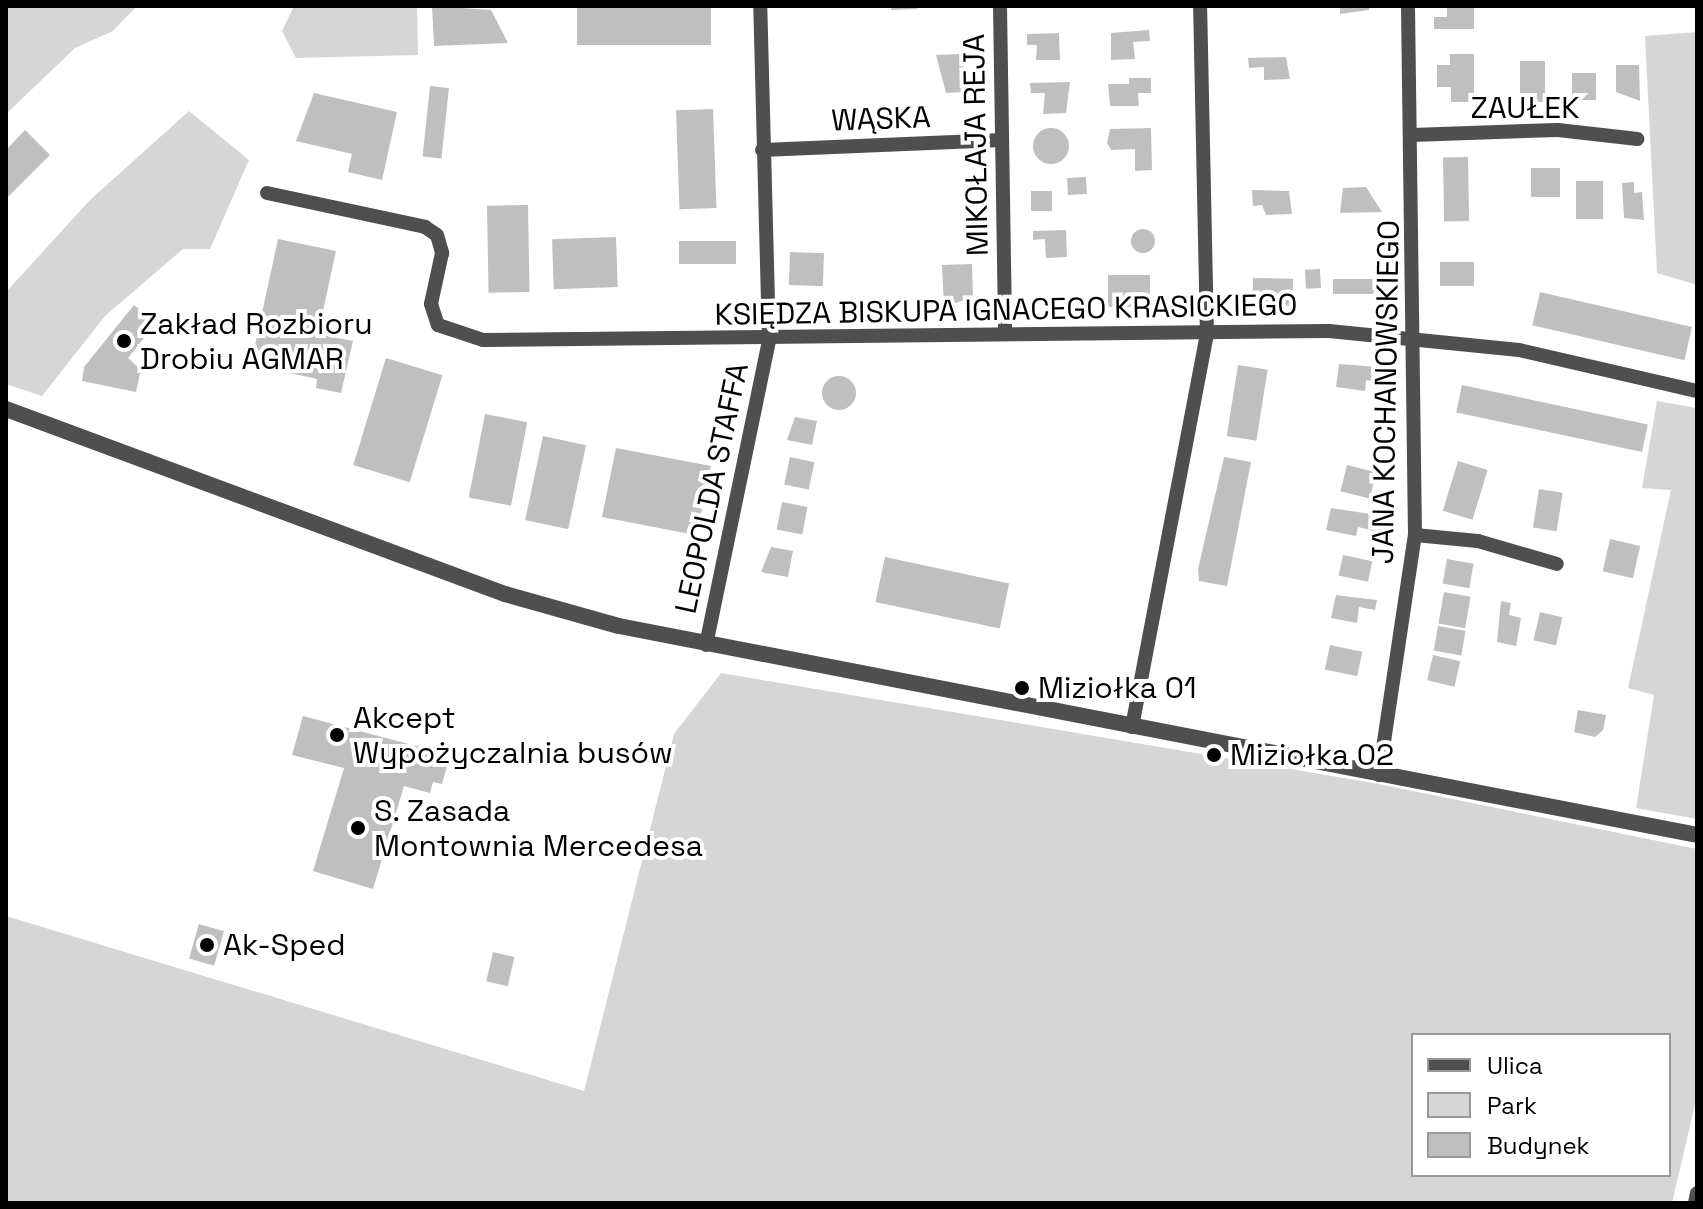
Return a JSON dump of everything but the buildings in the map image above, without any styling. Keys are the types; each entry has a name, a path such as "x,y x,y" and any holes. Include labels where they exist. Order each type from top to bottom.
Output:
{"street":[{"name":"LEOPOLDA STAFFA","path":"706,645 769,340 760,6"},
{"name":"MIKOŁAJA REJA","path":"1000,6 1005,331"},
{"path":"1132,727 1207,335 1200,6"},
{"name":"JANA KOCHANOWSKIEGO","path":"1379,775 1415,535 1418,337 1408,6"},
{"name":"ZAUŁEK","path":"1412,135 1558,130 1637,139"},
{"name":"WĄSKA","path":"762,150 1002,140"},
{"name":"KSIĘDZA BISKUPA IGNACEGO KRASICKIEGO","path":"267,193 437,235 442,253 431,304 438,325 457,336 544,344 1005,331 1418,337 1519,350 1697,391"},
{"path":"6,409 505,594 706,645 1697,835"},
{"path":"1415,535 1478,541 1557,564"},
{"path":"1695,1203 1697,1193"}],"green space":[{"path":"6,6 137,6 113,31 75,48 6,114"},
{"path":"294,6 417,6 418,55 296,58 282,31"},
{"path":"1697,32 1697,285 1657,273 1645,36"},
{"path":"189,111 249,160 210,249 183,249 105,316 42,396 6,384 6,292 90,200"},
{"path":"1657,401 1697,408 1697,819 1636,808 1654,695 1628,688 1671,490 1642,488"},
{"path":"721,673 1379,784 1697,849 1697,1096 1672,1203 6,1203 6,916 584,1091 674,734"}],"place":[{"name":"Zakład Rozbioru Drobiu AGMAR","path":"124,341"},
{"name":"Miziołka 01","path":"1022,688"},
{"name":"Akcept Wypożyczalnia busów","path":"337,735"},
{"name":"Miziołka 02","path":"1214,755"},
{"name":"S. Zasada Montownia Mercedesa","path":"358,828"},
{"name":"Ak-Sped","path":"207,945"}]}
